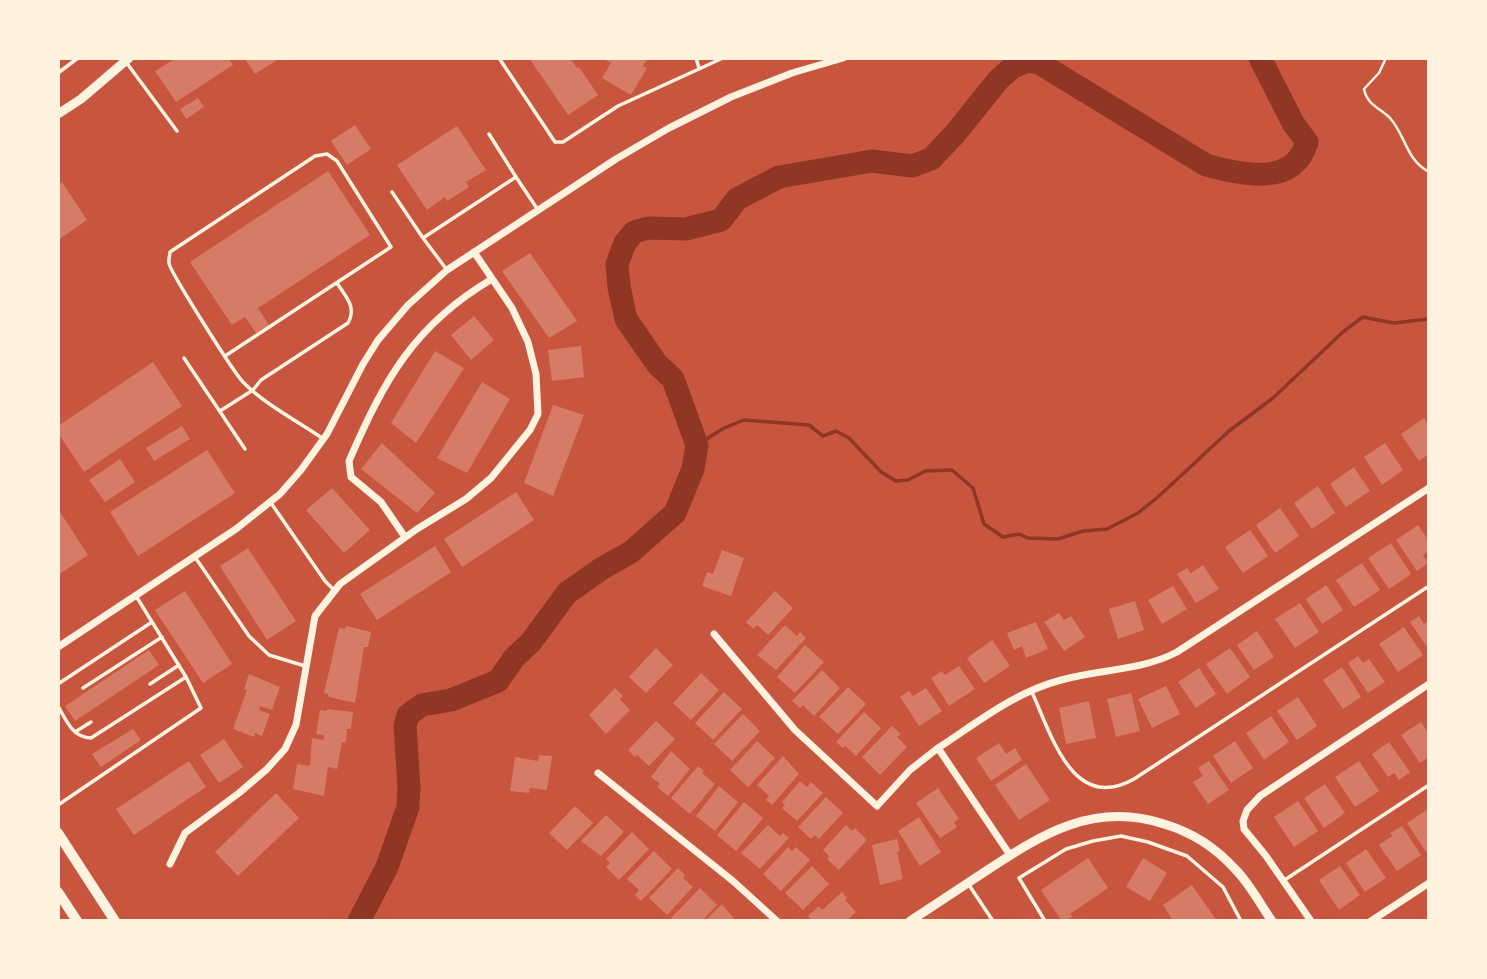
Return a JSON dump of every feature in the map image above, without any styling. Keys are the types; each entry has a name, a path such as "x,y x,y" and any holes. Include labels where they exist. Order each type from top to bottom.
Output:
{"main road":[{"path":"58,833 113,917"},
{"path":"58,892 77,921"}],"street":[{"path":"58,647 271,503 301,470 323,439 362,364 378,340 419,294 447,270 641,143 702,111 792,74 843,58"},
{"path":"58,114 81,99 126,59"},
{"path":"170,864 184,833 239,793 285,749 296,725 315,616 340,584 405,537 466,499 491,478 530,430 538,414 536,374 527,342 512,308 474,252"},
{"path":"405,537 381,502 351,477 349,461 391,373 422,332 492,279"},
{"path":"713,634 795,730 877,806 910,770 1006,702 1031,690 1075,676 1143,666 1166,658 1429,488"},
{"path":"1311,921 1244,829 1243,821 1250,806 1260,796 1429,684"},
{"path":"938,748 1010,855"},
{"path":"598,773 733,881 776,921"},
{"path":"910,921 1010,855 1054,830 1084,820 1128,817 1156,821 1196,837 1227,860 1244,879 1272,921"},
{"path":"1371,921 1429,883"}],"lane":[{"path":"58,73 78,58"},
{"path":"499,58 555,142 563,142 618,106 723,58"},
{"path":"696,58 699,68"},
{"path":"126,59 177,131"},
{"path":"489,134 538,210"},
{"path":"225,356 391,247 337,161 327,154 315,156 170,252 168,264 225,356 242,381 323,439"},
{"path":"423,238 516,177"},
{"path":"392,192 447,270"},
{"path":"220,411 253,390 261,380 348,323 353,315 352,305 337,283"},
{"path":"184,358 245,449"},
{"path":"271,503 325,581 335,591"},
{"path":"195,556 249,636 268,655 305,666"},
{"path":"1031,690 1057,746 1076,776 1089,785 1107,788 1117,786 1134,779 1429,586"},
{"path":"58,805 201,708 186,677 136,596"},
{"path":"58,684 152,622"},
{"path":"83,688 162,638"},
{"path":"150,684 179,665"},
{"path":"58,706 75,732 82,738 91,738 186,677"},
{"path":"75,732 91,722"},
{"path":"1283,881 1429,785"},
{"path":"1045,921 1019,878 1066,849 1122,836 1187,856 1223,887 1241,921"},
{"path":"968,883 993,921"}],"path":[{"path":"1386,58 1379,73 1364,89 1366,98 1389,118 1412,159 1429,172"}],"building":[{"path":"176,58 229,58 233,65 176,102 155,71"},
{"path":"244,58 280,58 255,74"},
{"path":"529,58 570,58 598,95 568,115"},
{"path":"607,58 648,58 643,66 647,68 631,95 602,78 611,63"},
{"path":"198,98 204,107 186,119 180,109"},
{"path":"355,125 371,149 347,165 331,141"},
{"path":"457,126 486,170 466,182 469,187 447,201 445,197 427,210 397,165"},
{"path":"328,171 370,235 258,308 269,325 256,333 245,317 232,325 190,262"},
{"path":"62,182 87,220 58,240 58,185"},
{"path":"530,253 577,321 549,338 502,271"},
{"path":"474,316 494,340 471,360 451,335"},
{"path":"581,346 584,377 552,381 548,350"},
{"path":"435,351 464,368 416,443 391,423"},
{"path":"153,362 182,406 84,472 58,433 58,426"},
{"path":"482,382 510,399 467,473 437,458"},
{"path":"553,405 584,415 553,496 524,483"},
{"path":"1424,418 1429,426 1429,454 1419,461 1401,434"},
{"path":"182,426 190,439 154,461 146,448"},
{"path":"382,443 435,493 417,513 361,469"},
{"path":"1385,443 1403,470 1382,485 1364,457"},
{"path":"207,450 235,493 138,556 110,512"},
{"path":"120,459 135,482 105,502 89,480"},
{"path":"1354,467 1370,491 1346,507 1330,484"},
{"path":"1318,486 1335,513 1312,529 1294,503"},
{"path":"332,488 370,530 344,553 306,510"},
{"path":"516,492 534,520 462,567 444,539"},
{"path":"1280,508 1299,536 1275,553 1256,525"},
{"path":"58,509 88,555 58,575"},
{"path":"1418,525 1429,541 1429,550 1423,555 1428,563 1417,571 1396,540"},
{"path":"1250,530 1268,556 1243,573 1225,547"},
{"path":"1391,543 1411,574 1389,589 1368,558"},
{"path":"435,546 451,572 377,620 360,594"},
{"path":"248,548 296,621 267,640 220,566"},
{"path":"722,550 744,558 731,596 702,586 707,572 713,574"},
{"path":"1362,563 1380,590 1354,607 1336,580"},
{"path":"1203,565 1219,589 1196,603 1177,574 1187,568 1191,573"},
{"path":"1326,585 1343,610 1322,624 1306,599"},
{"path":"1173,586 1187,609 1162,624 1148,600"},
{"path":"185,591 232,664 203,683 155,610"},
{"path":"775,591 793,608 768,635 757,625 754,629 746,622"},
{"path":"1135,601 1144,630 1118,639 1109,609"},
{"path":"1300,603 1319,632 1295,648 1275,619"},
{"path":"1059,613 1064,620 1071,616 1085,637 1064,651 1044,622"},
{"path":"1419,616 1424,624 1429,620 1429,650 1410,622"},
{"path":"1036,622 1048,649 1026,658 1022,646 1014,650 1007,633"},
{"path":"785,625 797,636 800,632 806,638 776,670 757,655"},
{"path":"346,626 371,632 368,647 364,647 355,703 329,697 324,693 339,628 345,629"},
{"path":"1404,627 1423,655 1398,672 1379,644"},
{"path":"1257,631 1274,657 1254,670 1237,645"},
{"path":"992,640 1010,666 984,683 967,658"},
{"path":"805,645 824,662 795,693 777,677"},
{"path":"656,648 673,665 646,693 629,677"},
{"path":"1230,648 1250,677 1227,694 1206,664"},
{"path":"149,650 159,665 75,721 65,706"},
{"path":"1358,656 1363,663 1369,659 1385,682 1368,693 1348,663"},
{"path":"959,666 975,689 949,706 931,678 942,671 945,675"},
{"path":"1342,667 1361,697 1343,709 1323,680"},
{"path":"1199,668 1216,694 1196,708 1178,682"},
{"path":"822,670 840,688 814,716 803,705 800,708 792,701"},
{"path":"701,673 719,690 691,720 673,703"},
{"path":"249,674 280,687 272,710 260,706 259,710 270,714 262,736 255,733 254,737 233,729 247,690 244,689"},
{"path":"1166,686 1180,714 1152,728 1138,699"},
{"path":"848,687 866,704 838,734 819,717"},
{"path":"615,688 623,696 620,699 630,710 606,734 589,715"},
{"path":"926,688 942,711 919,726 900,697 909,691 913,696"},
{"path":"724,692 742,709 713,740 695,723"},
{"path":"1131,693 1140,731 1116,737 1107,699"},
{"path":"1298,697 1317,726 1297,740 1277,711"},
{"path":"1089,701 1096,738 1066,744 1059,708"},
{"path":"320,710 353,712 351,729 347,729 346,742 342,742 337,769 328,767 324,796 293,789 297,764 310,766 312,738 324,740 324,735 316,734"},
{"path":"864,712 881,728 856,756 836,742"},
{"path":"743,714 760,731 732,761 714,744"},
{"path":"1271,716 1289,742 1264,760 1246,733"},
{"path":"656,721 675,739 649,766 628,750"},
{"path":"1421,722 1429,734 1429,757 1420,763 1401,735"},
{"path":"892,726 901,734 897,737 907,747 880,775 862,757"},
{"path":"133,729 141,740 101,767 92,754"},
{"path":"224,739 243,767 219,783 200,755"},
{"path":"757,741 775,758 748,787 730,770"},
{"path":"1235,741 1253,768 1231,783 1213,756"},
{"path":"1389,742 1410,772 1399,780 1394,773 1388,777 1372,754"},
{"path":"999,743 1006,754 1015,748 1022,760 991,781 976,758"},
{"path":"671,751 690,769 668,796 657,787 660,784 651,777"},
{"path":"539,755 552,756 547,790 530,788 529,793 510,791 515,757 538,761"},
{"path":"783,756 799,774 772,805 766,800 769,796 757,785"},
{"path":"189,761 206,787 134,835 116,809"},
{"path":"1209,761 1229,790 1208,804 1193,782 1203,776 1198,768"},
{"path":"1359,761 1379,791 1355,807 1335,777"},
{"path":"1026,764 1050,800 1019,820 995,785"},
{"path":"698,766 715,784 690,814 671,798"},
{"path":"800,781 807,787 811,782 823,793 797,821 782,808 785,805 782,802"},
{"path":"1325,784 1345,813 1324,828 1304,798"},
{"path":"719,786 738,802 715,831 696,816"},
{"path":"938,788 959,819 954,822 957,827 940,838 916,803"},
{"path":"276,793 299,818 238,876 215,852"},
{"path":"826,797 843,813 819,839 815,835 811,839 798,827"},
{"path":"1298,801 1318,831 1294,847 1274,817"},
{"path":"744,802 763,818 736,851 717,835"},
{"path":"575,806 593,823 567,850 549,833"},
{"path":"1428,809 1429,851 1426,852 1407,823"},
{"path":"606,815 624,832 601,856 581,841"},
{"path":"919,817 941,852 920,866 898,831"},
{"path":"768,825 780,836 783,833 789,838 760,869 741,853"},
{"path":"846,825 852,831 855,828 867,840 839,870 827,859 829,856 823,850"},
{"path":"1402,826 1421,855 1397,871 1379,845 1392,836 1390,833"},
{"path":"632,832 649,849 619,880 606,867 610,863 606,859"},
{"path":"897,839 903,879 880,885 872,845"},
{"path":"788,847 792,851 796,847 810,860 781,891 763,874"},
{"path":"1366,849 1386,878 1365,892 1346,863"},
{"path":"654,851 672,869 641,901 635,895 639,890 627,879"},
{"path":"1088,858 1108,888 1070,914 1073,917 1062,921 1041,890"},
{"path":"1143,858 1167,873 1150,901 1126,887"},
{"path":"812,866 829,884 803,910 785,893"},
{"path":"1340,866 1360,895 1339,910 1319,880"},
{"path":"678,868 685,875 683,878 693,887 667,915 649,898"},
{"path":"1192,885 1217,921 1173,921 1163,905"},
{"path":"700,888 717,905 702,921 674,921 671,918"},
{"path":"842,892 847,898 845,900 856,912 846,921 813,921 808,916 819,906 822,910"},
{"path":"722,904 736,921 705,921"}],"waterway":[{"path":"359,921 387,867 408,807 405,726 408,715 422,705 451,700 498,681 567,593 631,552 675,513 693,469 697,445 673,379 657,364 626,319 617,264 625,243 634,232 648,228 686,229 721,220 737,199 779,177 872,161 912,166 931,159 999,79 1013,67 1028,61 1039,63 1206,165 1250,174 1279,172 1291,166 1307,142 1293,123 1260,58"},
{"path":"697,445 724,428 744,420 809,425 823,436 836,431 849,438 881,472 896,481 908,480 925,471 952,470 973,488 984,524 1003,537 1019,534 1028,538 1058,539 1083,531 1107,529 1138,513 1363,317 1394,323 1429,319"}]}
